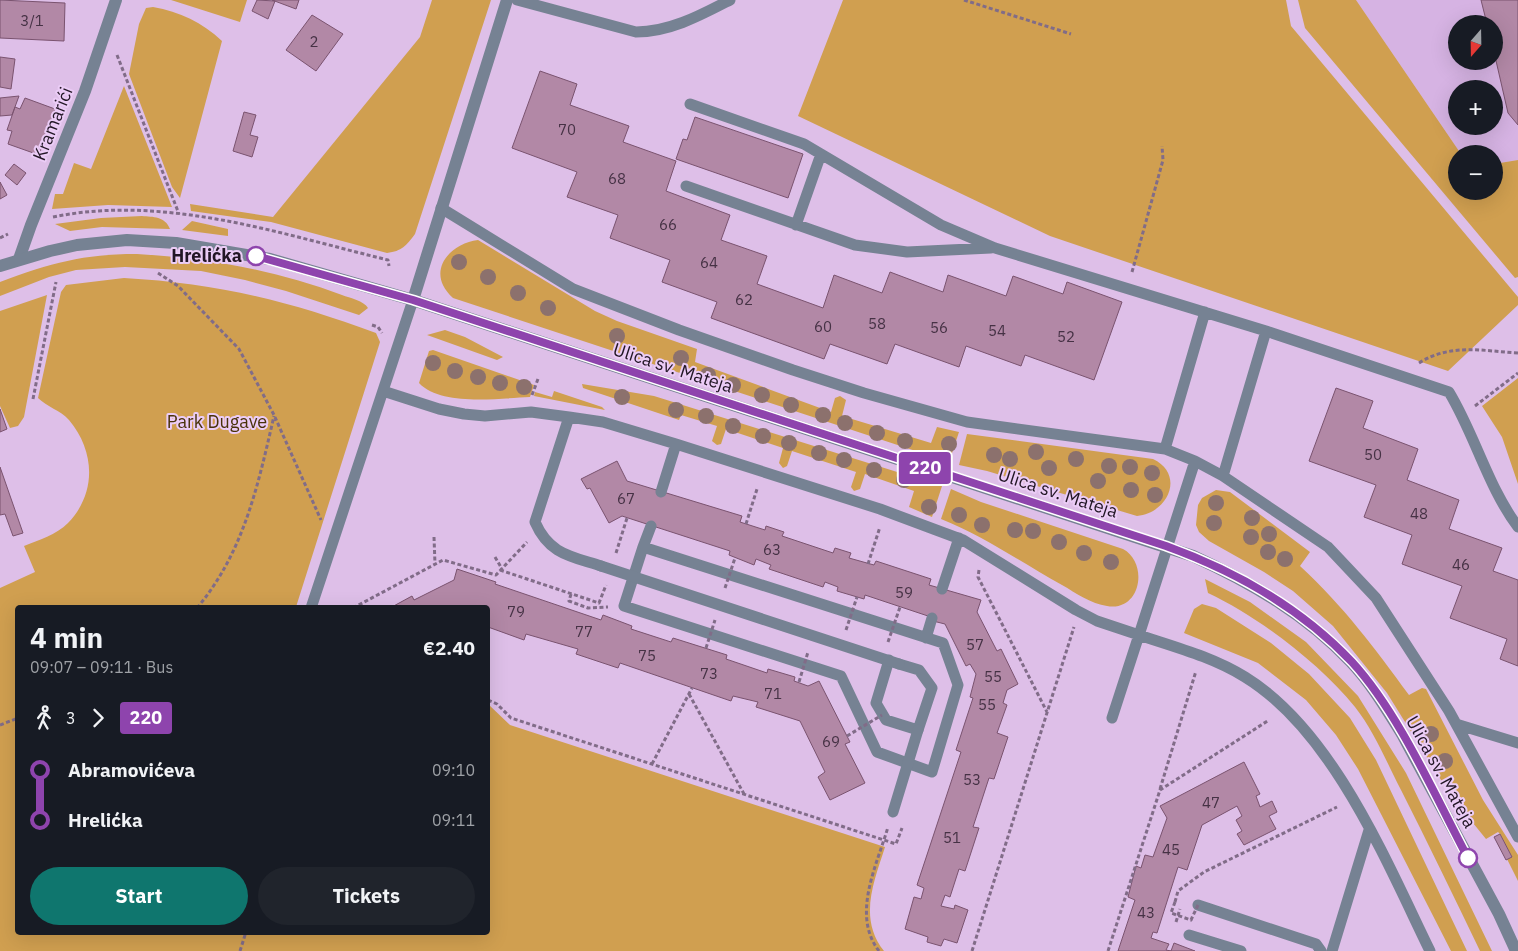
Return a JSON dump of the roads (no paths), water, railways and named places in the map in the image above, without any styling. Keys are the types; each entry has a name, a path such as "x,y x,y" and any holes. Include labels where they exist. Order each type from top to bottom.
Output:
{"street":[{"name":"Kramarići","path":"19,259 30,225 85,91 116,0"},
{"path":"413,300 507,0"},
{"name":"Ulica sv. Mateja","path":"0,266 19,259 77,245 127,240 176,243 270,259 413,300 1166,546 1220,568 1269,595 1303,618 1352,663 1386,708 1402,734 1499,914 1516,951"}],"lane":[{"path":"517,0 636,32 653,32 689,21 730,0"},
{"path":"690,104 804,144 941,225 995,248 1266,331 1449,392 1463,415 1506,512 1518,527"},
{"path":"796,225 821,154"},
{"path":"686,186 855,245 906,252 995,248"},
{"path":"441,208 574,289 679,330 793,370 864,394 967,422 1165,449 1196,460 1224,476 1328,547 1369,590 1456,724 1518,837"},
{"path":"312,605 413,300"},
{"path":"1165,449 1205,312"},
{"path":"1224,476 1266,331"},
{"path":"383,392 439,409 464,414 485,416 531,412 602,422 880,509 959,538 1002,562 1076,610 1097,620 1218,664 1245,677 1265,692 1317,743 1346,787 1430,951"},
{"path":"569,417 535,522 542,538 560,552 919,670 932,688 893,812"},
{"path":"661,492 676,444"},
{"path":"1112,718 1166,546 1196,460"},
{"path":"643,547 943,643 958,685 932,772 877,752 841,676 624,606 643,547 651,526"},
{"path":"942,588 959,538"},
{"path":"926,638 932,618"},
{"path":"886,659 876,703 886,720 918,730"},
{"path":"1456,724 1518,743"},
{"path":"1332,951 1369,830"},
{"path":"1198,905 1316,944 1320,951"},
{"path":"1189,935 1241,951"}],"place":[{"name":"Hrelićka","path":"256,256"}],"park label":[{"name":"Park Dugave","path":"217,422"}]}
